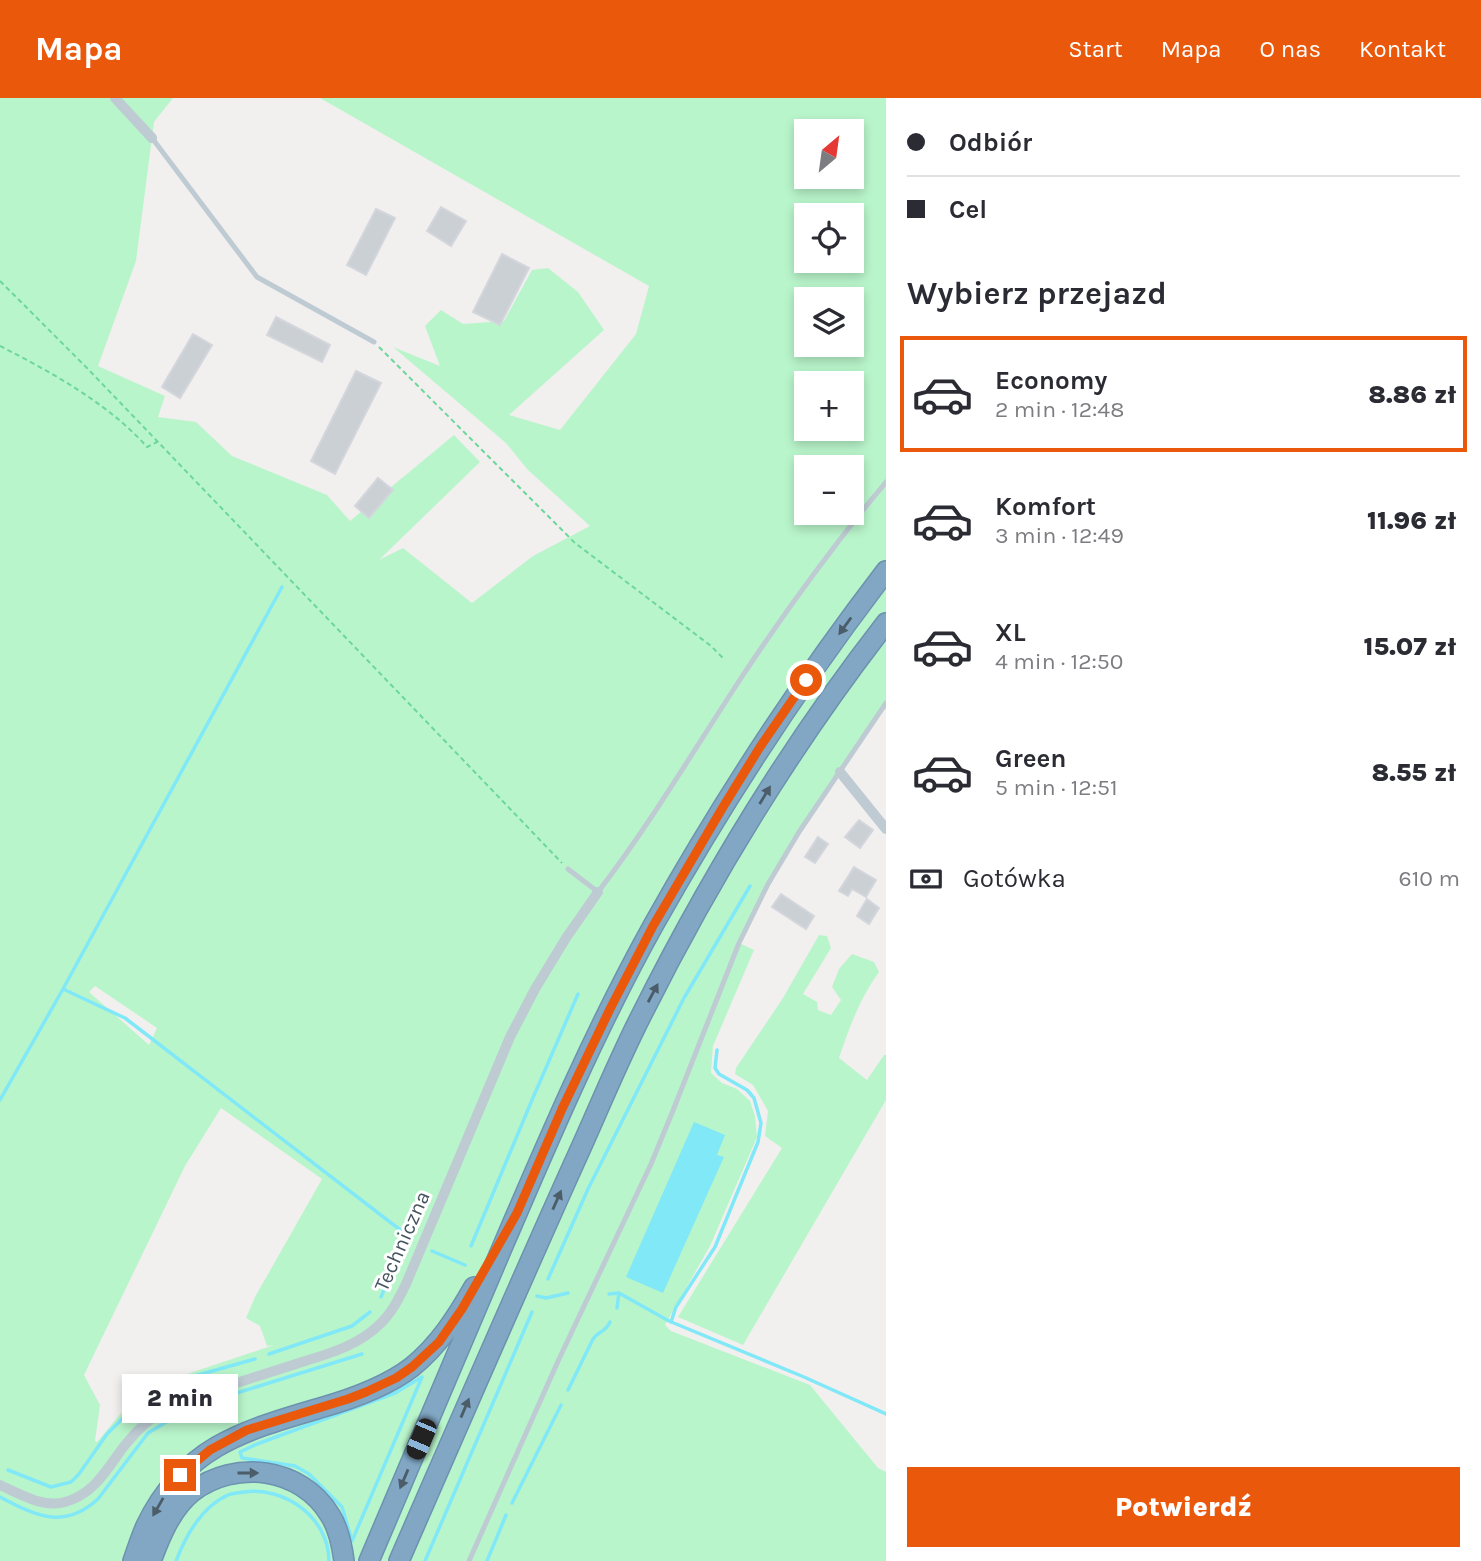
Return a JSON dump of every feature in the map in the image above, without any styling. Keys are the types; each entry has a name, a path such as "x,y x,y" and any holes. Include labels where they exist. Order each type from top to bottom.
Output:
{"highway":[{"path":"369,1561 562,1109 653,926 775,724 886,571"},
{"path":"399,1561 640,1017 725,862 781,768 886,623"},
{"path":"132,1561 163,1496 180,1475 210,1450 247,1430 366,1392 412,1367 439,1342 462,1309 517,1213"},
{"path":"150,1561 170,1519 190,1494 223,1475 243,1471 285,1477 315,1497 330,1514 340,1537 344,1561"}],"street":[{"path":"115,98 152,138"},
{"path":"840,772 886,829"},
{"name":"Techniczna","path":"0,1485 38,1501 67,1502 90,1489 144,1424 170,1406 335,1352 380,1324 406,1284 510,1037 535,989 598,892"}],"lane":[{"path":"152,138 257,277 374,342"},
{"path":"568,869 598,892 638,839 744,674 820,566 886,482"},
{"path":"470,1561 555,1369 651,1164 739,943 768,884 799,832 886,703"}],"path":[{"path":"0,281 568,869"},
{"path":"374,342 575,544 711,646 723,658"},
{"path":"0,346 52,373 130,428 147,447 157,442"}],"green space":[{"path":"0,98 173,98 154,122 136,261 98,366 165,396 158,417 196,422 232,456 327,495 350,521 454,435 480,462 379,560 403,548 472,603 533,556 590,526 528,470 506,443 393,347 440,366 425,326 441,310 463,324 504,321 532,270 548,268 578,292 604,330 509,415 560,430 636,334 649,286 320,98 886,98 886,710 882,708 799,832 739,943 754,950 713,1046 711,1073 722,1083 737,1089 750,1101 757,1137 710,1246 665,1325 671,1331 810,1385 878,1468 886,1472 886,1561 0,1561","holes":["95,986 157,1028 149,1045 89,992","221,1108 322,1179 255,1297 246,1318 260,1326 267,1346 274,1345 172,1379 127,1406 97,1442 100,1405 84,1375 185,1166"]},
{"path":"819,935 827,936 831,948 803,994 817,1002 818,1010 831,1015 841,1000 832,987 839,969 852,954 874,962 879,972 860,1003 839,1058 867,1080 886,1055 886,1100 743,1345 678,1317 782,1148 765,1136 768,1111 753,1085 735,1074 736,1068 783,998"}],"water":[{"path":"694,1122 725,1135 717,1155 724,1157 663,1293 626,1277"}],"building":[{"path":"441,207 466,221 451,246 427,231"},
{"path":"376,209 395,218 366,275 347,265"},
{"path":"502,254 529,268 500,325 473,312"},
{"path":"276,317 330,345 322,362 267,335"},
{"path":"193,334 212,345 180,398 162,387"},
{"path":"356,371 381,383 335,474 311,461"},
{"path":"378,478 393,490 369,518 355,506"},
{"path":"859,820 873,830 860,848 845,837"},
{"path":"818,837 828,844 815,863 805,857"},
{"path":"854,867 876,880 866,897 852,889 848,896 839,891"},
{"path":"781,894 814,916 806,929 772,907"},
{"path":"867,899 879,908 869,924 857,916"}],"waterway":[{"path":"0,1100 282,587"},
{"path":"548,1279 588,1189 684,998 750,886"},
{"path":"63,989 125,1018 412,1239"},
{"path":"471,1246 578,994"},
{"path":"671,1322 676,1307 715,1247 758,1142 761,1123 754,1098 747,1090 719,1074 715,1068 717,1050"},
{"path":"381,1297 407,1236"},
{"path":"432,1251 465,1265"},
{"path":"537,1296 546,1298 568,1293"},
{"path":"609,1294 619,1293 669,1321 886,1414"},
{"path":"617,1308 619,1293"},
{"path":"269,1354 352,1326 370,1312"},
{"path":"425,1561 532,1312"},
{"path":"568,1390 593,1339 610,1322"},
{"path":"0,1497 26,1510 50,1517 62,1517 86,1509 98,1499 148,1433 183,1412 362,1354"},
{"path":"148,1398 173,1382 255,1359"},
{"path":"422,1377 352,1541 342,1507 309,1474 295,1466 242,1458 240,1452 257,1444 395,1393 422,1377"},
{"path":"512,1503 561,1405"},
{"path":"8,1470 51,1487 71,1482 107,1434 134,1407"},
{"path":"176,1561 202,1514 218,1500 230,1494 259,1491 275,1494 302,1508 321,1531 327,1545 329,1561"},
{"path":"487,1561 506,1515"}],"route":[{"path":"180,1475 210,1450 247,1430 348,1399 396,1378 439,1342 462,1309 517,1213 562,1109 653,926 760,747 806,680"}]}
